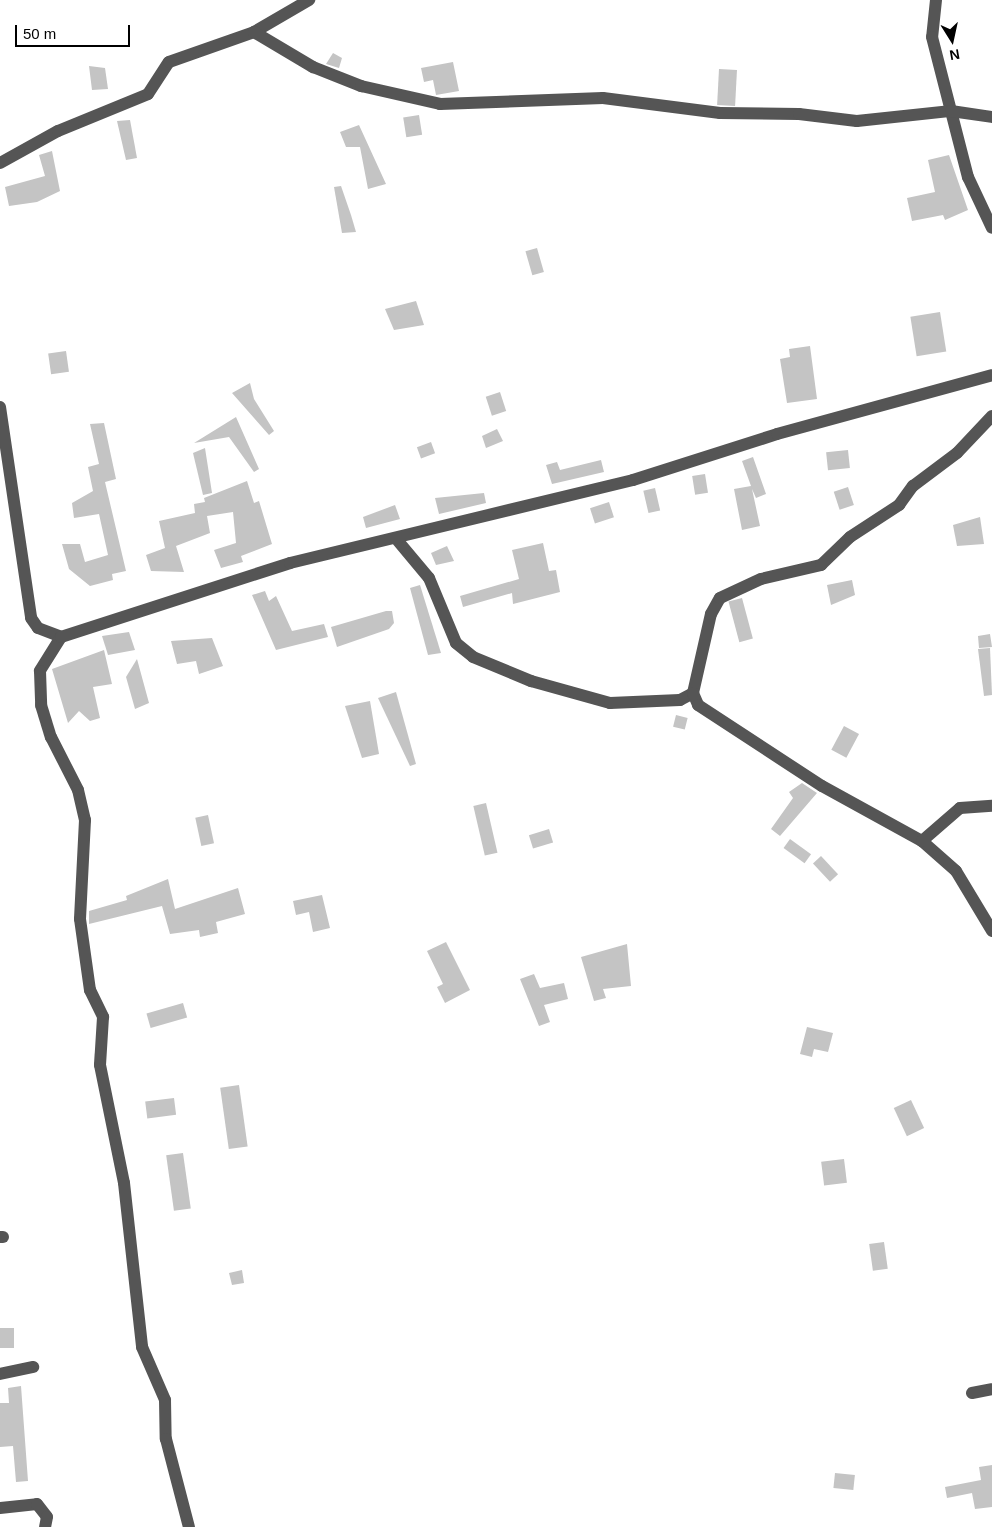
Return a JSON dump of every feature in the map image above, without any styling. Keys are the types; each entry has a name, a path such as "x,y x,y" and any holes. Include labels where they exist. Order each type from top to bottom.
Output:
{"street":[{"path":"0,163 58,131 148,94 169,62 254,32 309,0"},
{"path":"936,0 932,37 968,177 992,228"},
{"path":"254,32 313,67 361,86 440,104 603,98 720,113 799,114 857,121 951,111 992,117"},
{"path":"0,407 31,618 38,628 61,637 290,563 398,541 634,480 777,434 992,375"},
{"path":"992,416 957,453 913,486 898,505 850,537 821,565 762,579 720,598 711,614 693,693 698,706 805,775 922,841 956,871 992,931"},
{"path":"398,541 428,578 456,643 473,657 531,681 610,703 680,700 693,693"},
{"path":"61,637 40,671 42,705 51,737 78,790 85,820 80,918 90,990 103,1017 100,1065 124,1183 142,1346 165,1400 166,1440 189,1527"},
{"path":"922,841 960,808 992,806"},
{"path":"0,1374 33,1368"},
{"path":"972,1393 992,1389"},
{"path":"0,1508 31,1503 42,1507 47,1517 45,1527"}],"building":[{"path":"333,53 342,58 339,68 326,64"},
{"path":"453,62 459,91 436,95 433,80 424,82 421,68"},
{"path":"89,66 105,68 108,89 92,90"},
{"path":"719,69 737,70 735,106 717,105"},
{"path":"419,115 422,135 406,137 403,118"},
{"path":"130,120 137,158 126,160 117,121"},
{"path":"359,125 386,184 368,189 360,147 346,147 340,132"},
{"path":"52,151 60,191 37,202 9,206 5,187 45,176 39,155"},
{"path":"949,155 968,210 945,220 943,215 912,221 907,198 935,192 928,160"},
{"path":"341,186 356,232 342,233 334,187"},
{"path":"537,248 544,272 532,275 525,251"},
{"path":"416,301 424,325 394,330 385,309"},
{"path":"940,312 946,352 917,356 910,317"},
{"path":"810,346 817,399 787,403 780,359 790,357 789,349"},
{"path":"66,351 69,372 51,374 48,354"},
{"path":"250,383 254,399 274,431 269,435 232,393"},
{"path":"500,392 506,411 492,416 486,397"},
{"path":"236,417 259,469 254,472 229,437 194,443"},
{"path":"104,423 116,479 105,482 126,571 112,574 113,580 90,586 69,569 62,544 80,544 85,562 108,555 99,514 74,518 72,503 93,491 88,467 99,464 90,424"},
{"path":"497,429 503,441 486,448 482,436"},
{"path":"431,442 435,453 421,458 417,447"},
{"path":"205,448 212,493 203,495 193,453"},
{"path":"848,450 850,468 828,470 826,452"},
{"path":"753,457 766,494 756,498 752,489 760,526 742,530 734,489 751,486 742,461"},
{"path":"601,460 604,472 552,484 546,465 557,462 560,470"},
{"path":"705,474 708,493 695,495 692,476"},
{"path":"247,481 254,503 259,501 272,544 241,556 243,562 221,568 214,550 236,543 233,512 207,516 210,533 176,546 184,572 151,571 146,555 165,548 159,521 195,513 194,504 205,502 204,498"},
{"path":"848,487 854,505 840,510 834,492"},
{"path":"655,488 660,510 648,513 643,491"},
{"path":"484,493 486,503 439,514 435,498"},
{"path":"609,502 614,517 595,523 590,508"},
{"path":"395,505 400,519 366,528 363,517"},
{"path":"980,517 984,544 957,546 953,525"},
{"path":"543,543 549,571 556,570 560,592 513,604 512,593 463,607 460,596 519,579 512,550"},
{"path":"447,546 454,561 436,565 431,553"},
{"path":"852,580 855,595 831,605 827,585"},
{"path":"420,585 441,653 428,655 410,588"},
{"path":"265,591 269,601 276,596 292,631 324,624 328,637 276,650 252,595"},
{"path":"742,598 753,639 739,642 728,602"},
{"path":"386,611 392,611 394,623 389,629 337,647 331,627"},
{"path":"129,632 135,650 108,655 102,636"},
{"path":"990,634 992,647 979,648 978,636"},
{"path":"212,638 223,666 199,674 196,661 177,664 171,641"},
{"path":"990,648 992,695 984,696 978,649"},
{"path":"104,650 112,684 93,687 100,718 90,721 79,711 68,723 52,669"},
{"path":"137,659 149,703 135,709 126,677"},
{"path":"396,692 416,764 410,766 378,698"},
{"path":"370,701 379,754 362,758 345,706"},
{"path":"676,715 688,718 685,730 673,727"},
{"path":"844,726 859,734 846,758 831,750"},
{"path":"802,783 817,793 780,836 771,829 793,798 789,792"},
{"path":"486,803 497,853 485,856 473,806"},
{"path":"208,815 214,843 201,846 195,818"},
{"path":"549,829 553,842 533,849 529,835"},
{"path":"790,839 811,854 805,863 784,848"},
{"path":"821,856 838,874 830,882 813,864"},
{"path":"168,879 175,909 238,888 245,914 216,922 218,933 200,937 199,930 170,934 162,906 89,924 89,911 127,900 126,896"},
{"path":"322,895 330,928 313,932 309,912 296,915 293,901"},
{"path":"446,942 470,990 445,1003 437,987 443,984 427,951"},
{"path":"627,944 631,986 603,989 606,998 594,1001 581,957"},
{"path":"534,974 540,988 564,983 568,999 544,1005 550,1022 539,1026 520,979"},
{"path":"183,1003 187,1017 151,1028 146,1013"},
{"path":"807,1027 833,1033 828,1052 814,1049 812,1057 800,1054"},
{"path":"239,1085 248,1146 229,1149 220,1088"},
{"path":"174,1098 176,1115 147,1118 145,1102"},
{"path":"911,1100 924,1128 907,1136 894,1108"},
{"path":"183,1153 191,1208 174,1211 166,1155"},
{"path":"844,1159 847,1183 824,1186 821,1162"},
{"path":"884,1242 888,1269 873,1271 869,1244"},
{"path":"242,1270 244,1283 232,1285 229,1273"},
{"path":"0,1328 14,1328 14,1348 0,1348"},
{"path":"21,1386 28,1481 16,1482 13,1446 0,1447 0,1403 9,1403 8,1388"},
{"path":"992,1465 992,1507 975,1509 972,1493 947,1498 945,1487 981,1480 979,1467"},
{"path":"835,1473 855,1475 853,1490 833,1488"}]}
